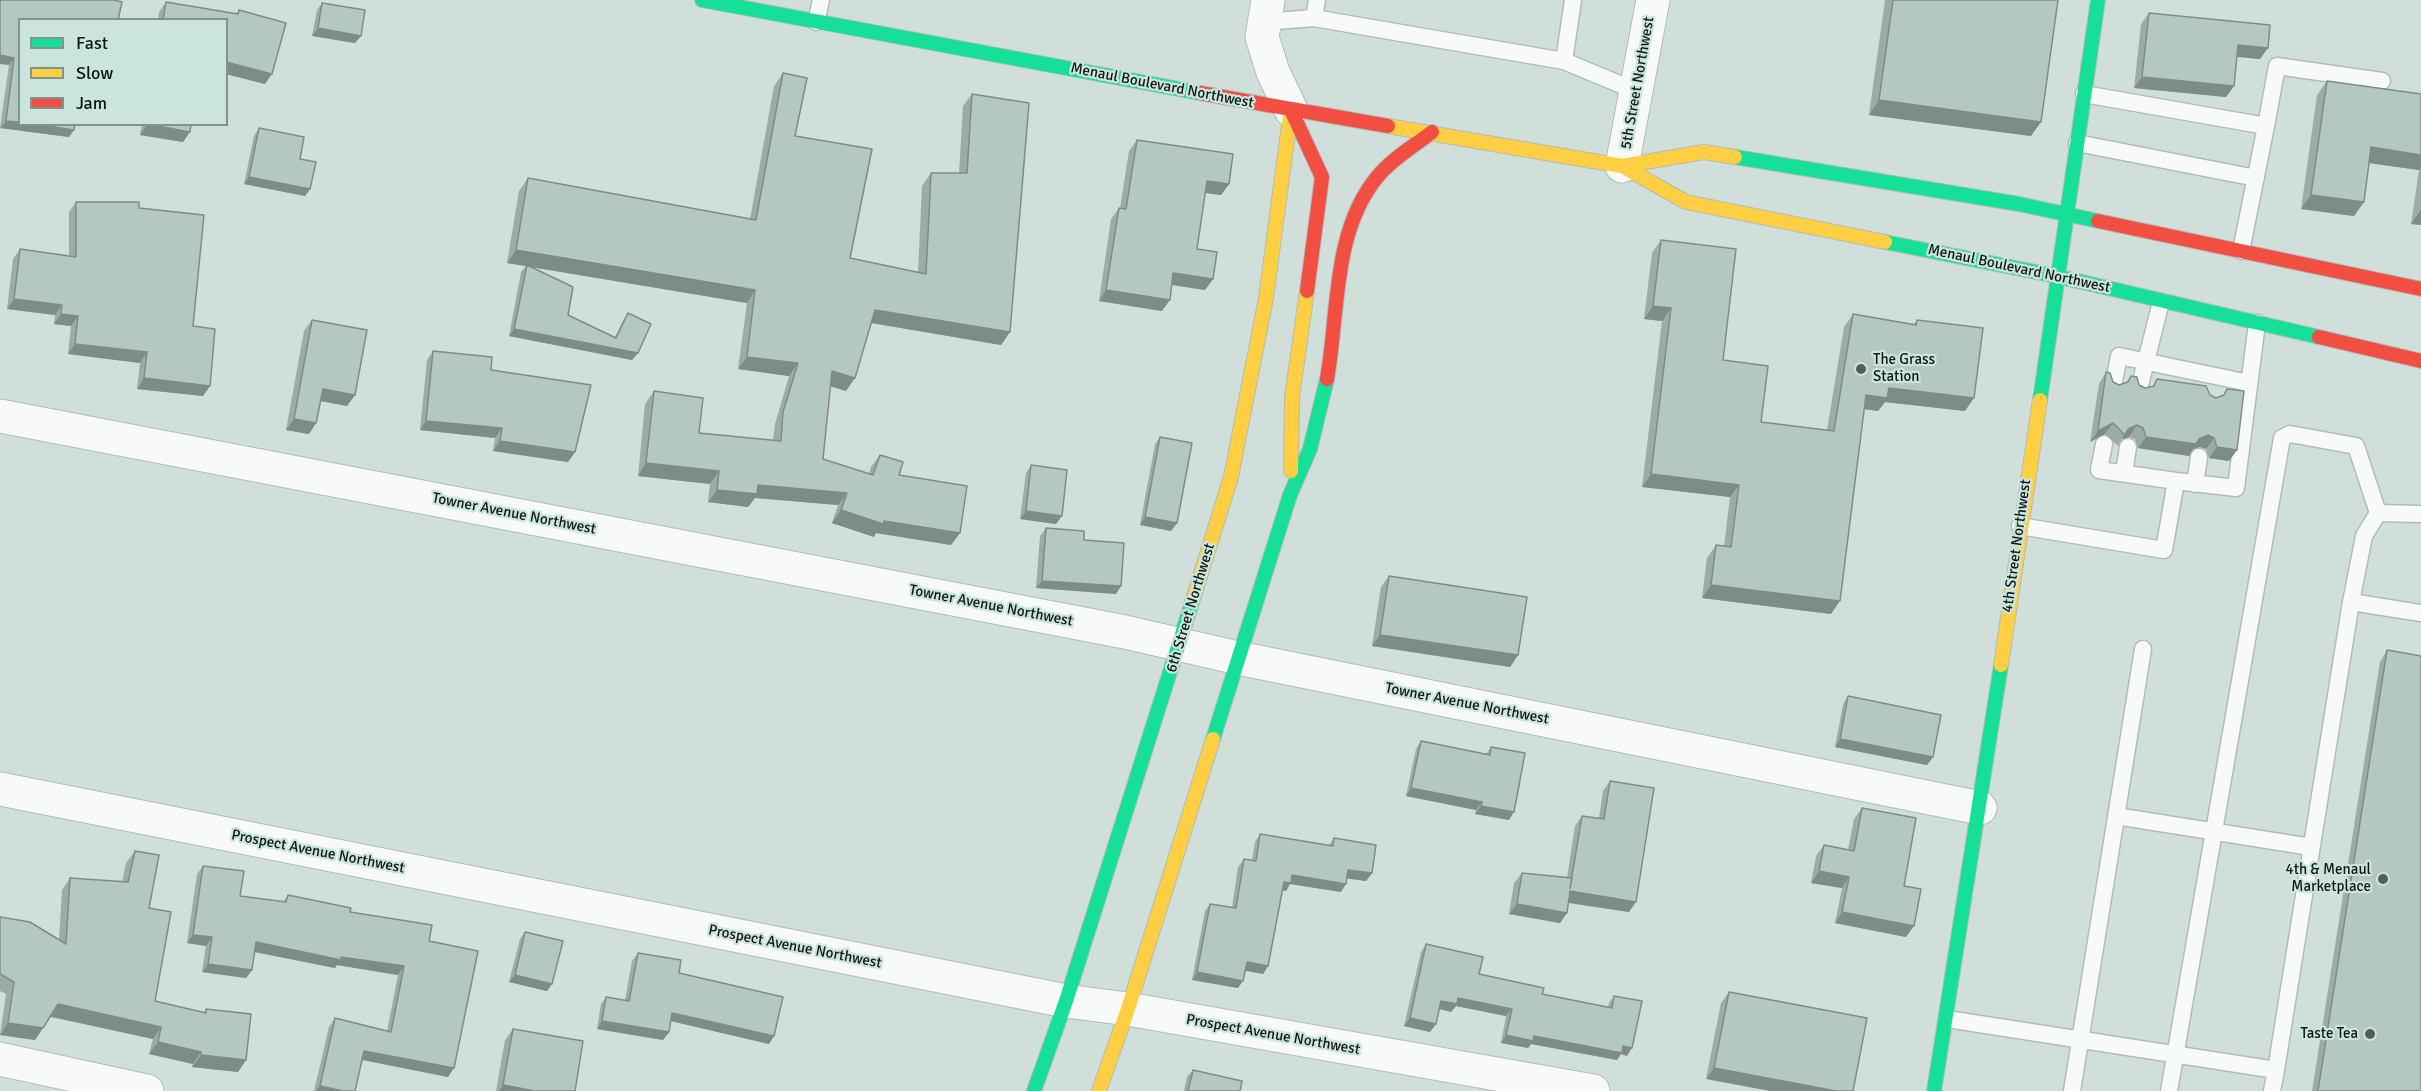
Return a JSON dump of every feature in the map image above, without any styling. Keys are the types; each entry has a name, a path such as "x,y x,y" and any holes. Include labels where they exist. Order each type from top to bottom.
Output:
{"main road":[{"name":"Menaul Boulevard Northwest","path":"702,0 1290,110 1432,132 1622,166 1686,202 2056,276 2421,361"},
{"name":"4th Street Northwest","path":"1934,1091 1980,808 2098,0"},
{"path":"1290,110 1322,177 1292,397 1290,495"},
{"name":"6th Street Northwest","path":"1034,1091 1066,1001 1231,477 1249,395 1266,298 1290,110"},
{"path":"1099,1091 1128,1009 1290,495 1307,464 1329,370 1339,282 1355,213 1378,176 1432,132"},
{"name":"Menaul Boulevard Northwest","path":"1622,166 1704,152 2067,214 2421,289"}],"street":[{"name":"5th Street Northwest","path":"1622,166 1653,0"},
{"path":"1266,11 1262,37 1273,72 1290,110"},
{"name":"Towner Avenue Northwest","path":"0,416 739,556 1980,808"},
{"name":"Prospect Avenue Northwest","path":"0,789 1066,1001 1128,1009 1593,1091"},
{"path":"0,1059 147,1091"}],"lane":[{"path":"816,22 821,0"},
{"path":"1314,18 1317,0"},
{"path":"1564,61 1573,0"},
{"path":"1266,11 1564,61 1636,91"},
{"path":"2241,251 2277,66 2382,81"},
{"path":"2084,94 2266,126"},
{"path":"2077,143 2256,178"},
{"path":"2139,389 2161,302"},
{"path":"2104,444 2099,470 2236,488 2257,323"},
{"path":"2114,386 2119,356 2146,361 2212,382 2249,383"},
{"path":"2169,1091 2282,438 2290,434 2356,446 2378,513 2364,536 2351,602 2272,1091"},
{"path":"2124,473 2128,447"},
{"path":"2195,484 2199,457"},
{"path":"2020,526 2164,550 2176,481"},
{"path":"2378,513 2421,514"},
{"path":"2351,602 2421,614"},
{"path":"2072,1091 2143,649"},
{"path":"2116,816 2311,847"},
{"path":"1947,1019 2276,1070"}],"building":[{"path":"0,0 114,0 122,2 118,18 18,18 18,122 6,121 14,58 0,55"},
{"path":"1893,0 2058,0 2041,122 1879,100"},
{"path":"166,2 238,14 239,10 286,23 272,74 228,63 228,18 163,18"},
{"path":"322,3 365,10 361,36 318,28"},
{"path":"2149,13 2270,25 2268,48 2238,45 2234,86 2142,77"},
{"path":"783,73 807,78 795,136 872,149 850,258 926,274 931,173 967,173 972,94 1029,103 1010,332 875,310 855,378 832,371 823,459 873,475 880,455 903,462 899,475 967,486 960,533 884,521 883,524 841,510 847,493 758,485 757,494 717,490 719,471 646,463 654,391 703,398 699,433 781,441 783,412 798,363 747,357 755,290 516,250 528,178 756,220"},
{"path":"2327,81 2421,94 2421,155 2371,147 2364,202 2311,195"},
{"path":"48,126 75,126 74,130"},
{"path":"158,126 191,126 190,132"},
{"path":"259,128 304,137 300,159 316,162 310,189 249,177"},
{"path":"1137,140 1233,154 1229,184 1207,181 1197,249 1217,252 1213,279 1173,273 1170,300 1106,290 1119,208 1126,209"},
{"path":"76,202 139,202 139,208 204,215 193,326 215,329 210,386 144,378 147,352 75,344 78,316 61,314 62,305 14,299 20,249 76,257"},
{"path":"1661,240 1736,249 1723,360 1768,366 1761,422 1834,431 1853,314 1916,325 1917,320 1983,328 1974,398 1889,388 1887,398 1866,395 1840,601 1711,585 1716,545 1731,547 1739,485 1651,474 1671,308 1653,306"},
{"path":"527,265 573,287 568,315 616,338 628,313 651,324 638,353 514,329"},
{"path":"312,320 367,330 355,395 323,389 316,423 294,419"},
{"path":"433,351 492,357 491,370 591,385 575,452 500,441 502,428 426,421"},
{"path":"2106,372 2110,373 2113,382 2119,385 2128,382 2131,376 2137,377 2139,385 2145,388 2154,386 2157,379 2206,386 2210,395 2216,398 2224,395 2227,389 2244,391 2237,450 2217,447 2214,438 2208,435 2199,439 2196,444 2146,437 2143,428 2137,425 2128,429 2125,435 2113,423 2098,431"},
{"path":"1160,437 1192,443 1177,523 1145,517"},
{"path":"1031,465 1067,470 1062,516 1026,511"},
{"path":"1046,528 1084,531 1084,540 1124,543 1121,586 1042,581"},
{"path":"1389,576 1527,597 1518,655 1380,635"},
{"name":"4th & Menaul Marketplace","path":"2387,650 2421,656 2421,1091 2318,1091"},
{"path":"1848,696 1941,715 1933,757 1840,739"},
{"path":"1421,741 1490,755 1491,747 1525,753 1514,812 1481,806 1482,802 1411,788"},
{"path":"1610,781 1654,788 1636,902 1570,891 1567,913 1517,904 1522,873 1572,878 1582,816 1604,819"},
{"path":"1862,808 1916,818 1904,886 1921,889 1914,926 1842,912 1849,877 1819,871 1824,845 1854,851"},
{"path":"1260,834 1333,846 1334,838 1376,845 1372,873 1348,870 1346,884 1292,875 1291,883 1284,882 1268,966 1247,962 1243,981 1197,972 1210,904 1236,908 1244,859 1256,861"},
{"path":"135,851 159,855 149,908 171,912 155,1001 206,1013 206,1009 251,1014 246,1060 201,1055 201,1052 158,1042 161,1027 58,1004 43,1028 8,1023 14,982 0,974 0,917 30,922 66,944 70,878 128,882"},
{"path":"203,866 244,871 240,896 286,902 288,895 351,908 350,912 432,925 429,941 478,951 454,1068 364,1051 355,1091 320,1086 335,1018 391,1032 404,966 341,957 341,960 256,942 252,970 208,964 212,937 193,935"},
{"path":"525,932 563,941 552,984 515,975"},
{"path":"1426,944 1483,957 1479,974 1544,988 1542,994 1612,1008 1614,996 1642,1001 1632,1048 1623,1046 1622,1053 1534,1036 1533,1041 1506,1035 1512,1009 1458,998 1457,1004 1441,1001 1436,1024 1410,1018"},
{"path":"638,953 681,960 679,973 783,997 774,1036 672,1013 669,1032 602,1021 606,997 629,1001"},
{"path":"1729,992 1867,1018 1853,1091 1836,1091 1714,1068"},
{"path":"513,1029 583,1041 575,1091 535,1091 503,1085"},
{"path":"1193,1070 1242,1081 1240,1091 1188,1091"}],"traffic: fast":[{"path":"702,0 1200,93"},
{"path":"2040,400 2098,0"},
{"path":"1735,157 2019,204 2098,221"},
{"path":"1885,242 2056,276 2319,337"},
{"path":"1213,739 1290,495 1310,449 1327,379"},
{"path":"1034,1091 1066,1001 1194,596"},
{"path":"1934,1091 2001,665"}],"traffic: slow":[{"path":"1194,596 1231,477 1266,298 1291,110"},
{"path":"1388,126 1622,166 1704,152 1735,157"},
{"path":"1622,166 1686,202 1885,242"},
{"path":"1291,471 1292,397 1307,291"},
{"path":"2001,665 2040,400"},
{"path":"1099,1091 1128,1009 1213,739"}],"traffic: jam":[{"path":"1200,93 1388,126"},
{"path":"1291,110 1322,177 1307,291"},
{"path":"1327,379 1340,273 1352,222 1363,198 1378,176 1397,158 1432,132"},
{"path":"2098,221 2421,289"},
{"path":"2319,337 2421,361"}],"place":[{"name":"The Grass Station","path":"1861,369"},
{"name":"4th & Menaul Marketplace","path":"2383,879"},
{"name":"Taste Tea","path":"2370,1034"}]}
